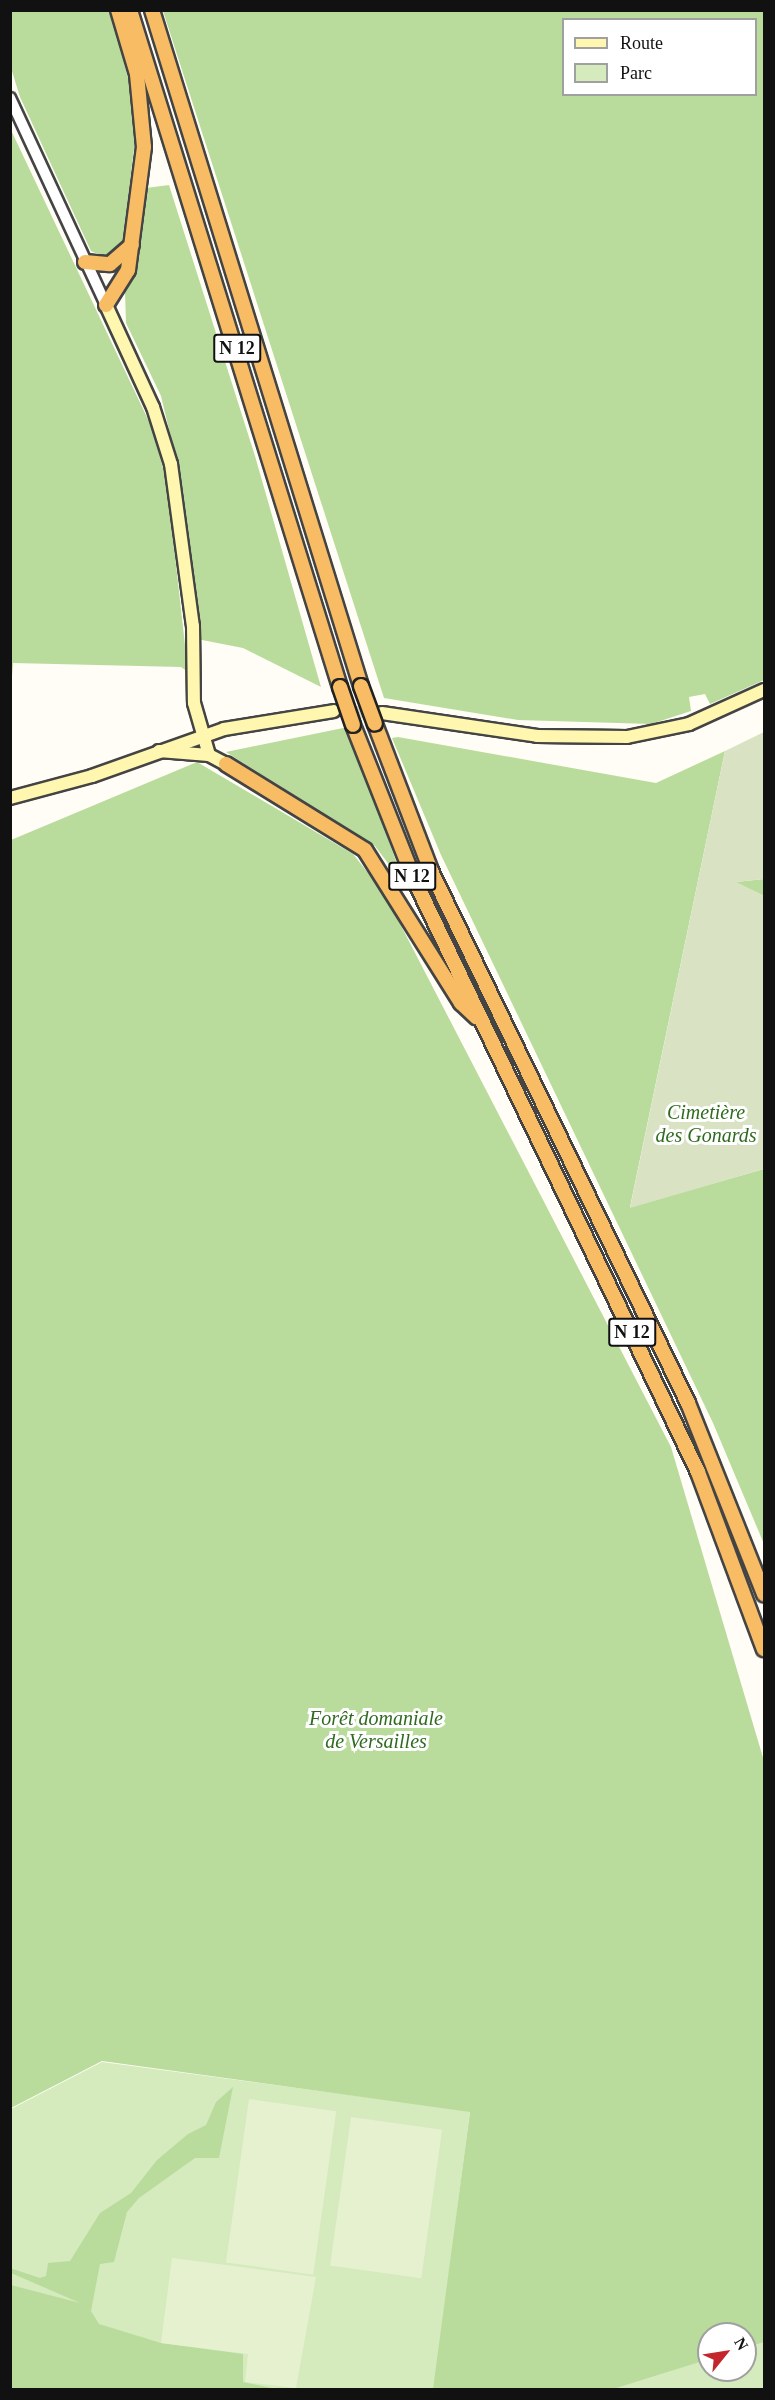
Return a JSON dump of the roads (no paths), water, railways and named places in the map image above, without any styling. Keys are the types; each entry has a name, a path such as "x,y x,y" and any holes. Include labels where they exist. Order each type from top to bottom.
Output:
{"highway":[{"path":"106,305 128,270 143,106 118,10"},
{"name":"N 12","path":"130,10 353,725 414,879 698,1472 765,1649"},
{"name":"N 12","path":"152,10 361,686 378,719 431,870 688,1403 765,1594"},
{"path":"85,261 110,264 132,245"},
{"path":"226,764 365,850 461,1003 482,1022"}],"main road":[{"path":"106,305 153,407 171,464 202,735 209,755"},
{"path":"378,719 537,736 627,737 689,724 765,690"},
{"path":"10,798 92,776 202,735 299,713 334,711"},
{"path":"158,751 209,755 226,764"}],"street":[{"path":"10,98 106,305"}],"tunnel":[{"path":"334,711 378,713"}],"park label":[{"name":"Cimetière des Gonards","path":"706,1124"},
{"name":"Forêt domaniale de Versailles","path":"376,1730"}]}
